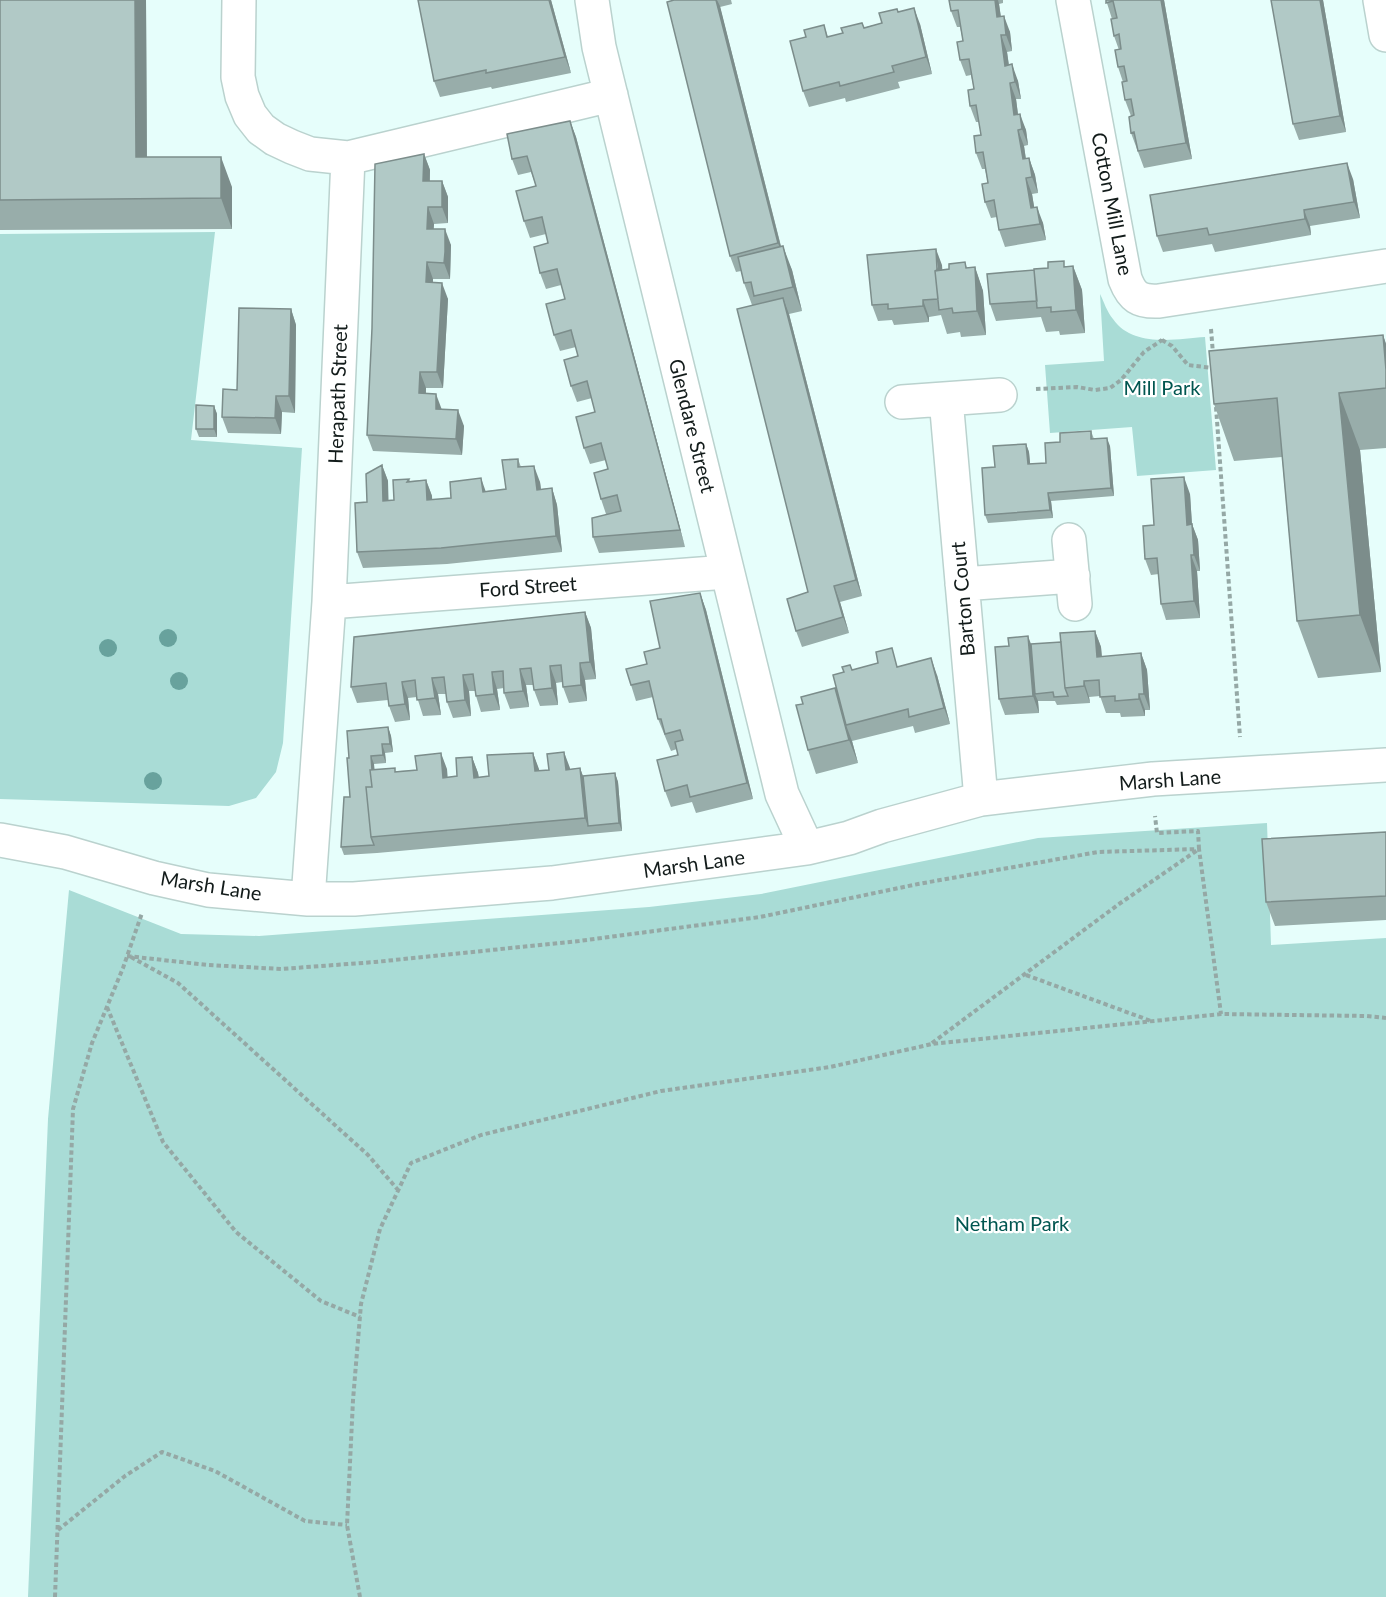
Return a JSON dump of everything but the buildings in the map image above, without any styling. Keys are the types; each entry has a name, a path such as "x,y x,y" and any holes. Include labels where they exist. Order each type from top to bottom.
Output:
{"street":[{"path":"239,0 238,77 242,96 250,115 261,129 275,139 310,154 348,159 611,95"},
{"name":"Glendare Street","path":"592,0 599,47 782,794 807,848"},
{"name":"Cotton Mill Lane","path":"1073,0 1125,279 1130,292 1139,299 1159,302 1386,266"},
{"path":"1380,0 1386,35"},
{"name":"Herapath Street","path":"308,899 329,602 348,159"},
{"path":"902,402 1000,395"},
{"name":"Barton Court","path":"946,399 981,799"},
{"path":"962,584 1074,590 1070,540"},
{"name":"Ford Street","path":"329,602 727,572"},
{"name":"Marsh Lane","path":"0,840 65,852 154,878 208,890 308,899 354,899 552,883 807,848 981,799 1153,779 1386,765"}],"path":[{"path":"1208,294 1214,380"},
{"path":"1159,302 1162,340"},
{"path":"1162,340 1172,346 1188,365 1214,368"},
{"path":"1000,395 1047,387 1077,387 1095,390 1110,388 1121,380 1144,352 1162,340"},
{"path":"1216,403 1242,774"},
{"path":"1153,779 1157,833 1198,831 1221,1014"},
{"path":"128,956 208,965 281,969 375,962 579,941 760,917 918,884 1098,852 1199,849"},
{"path":"932,1044 1119,904 1199,849"},
{"path":"55,1597 73,1109 92,1043 128,956 154,878"},
{"path":"128,956 178,983 368,1155 398,1190"},
{"path":"1025,974 1152,1021"},
{"path":"107,1007 163,1142 236,1232 321,1300 360,1317"},
{"path":"360,1597 347,1525 353,1400 361,1304 380,1229 411,1164 481,1136 661,1091 830,1067 932,1044 1221,1014 1386,1018"},
{"path":"57,1531 125,1476 162,1452 215,1471 305,1521 347,1525"}],"green space":[{"path":"215,232 191,440 302,448 283,743 276,772 256,798 229,806 0,799 0,234"},
{"name":"Mill Park","path":"1100,294 1113,319 1132,334 1156,340 1205,337 1216,470 1137,476 1132,427 1050,433 1045,365 1104,361"},
{"name":"Netham Park","path":"1267,823 1271,945 1386,938 1386,1597 28,1597 48,1119 69,890 181,934 259,936 649,907 761,894 1038,838"}]}
